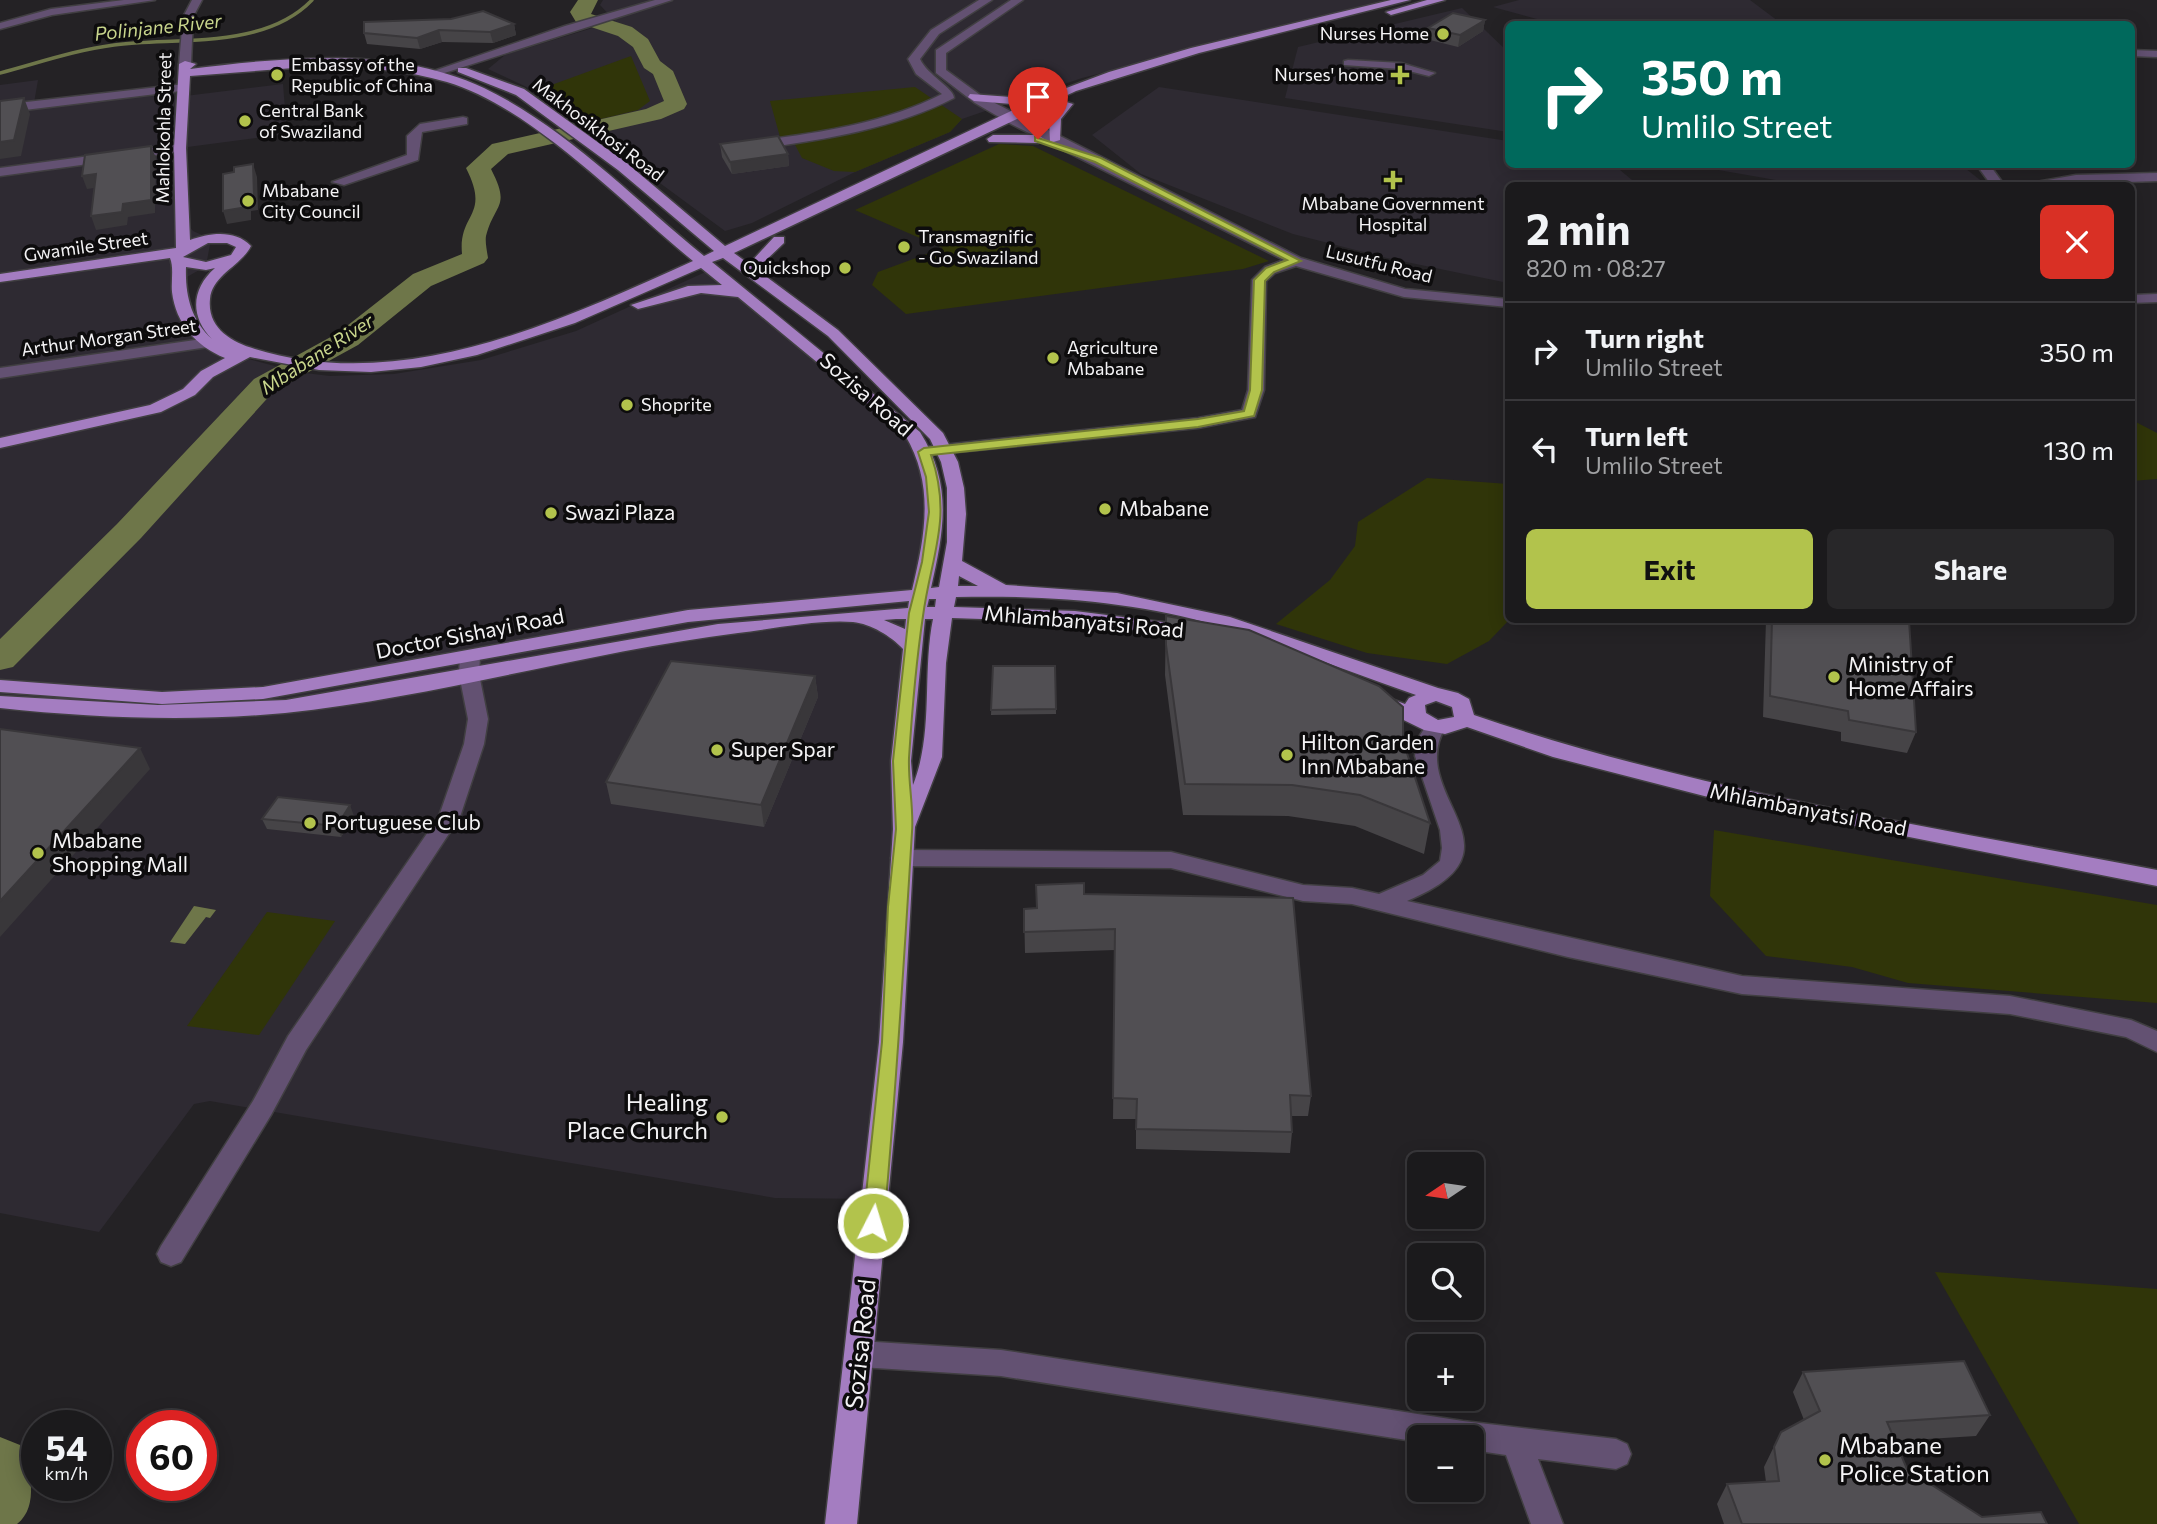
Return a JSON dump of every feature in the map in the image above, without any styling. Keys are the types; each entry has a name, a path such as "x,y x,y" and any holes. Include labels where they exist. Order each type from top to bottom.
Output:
{"main road":[{"path":"694,228 712,236 777,233 993,138 1042,103 1070,90 1193,50 1405,0"},
{"path":"0,429 151,398 165,393 204,362 234,350 317,371 409,365 518,340 729,257 979,131 1011,123 1207,55 1440,0"},
{"name":"Makhosikhosi Road","path":"185,69 327,54 411,59 446,72 497,100 561,145 708,266"},
{"name":"Makhosikhosi Road","path":"185,69 315,62 378,65 430,74 461,70 520,92 563,122 648,187 729,257"},
{"name":"Mahlokohla Street","path":"185,69 180,148 180,296 190,325 204,344"},
{"path":"974,97 999,102 1042,103"},
{"path":"1055,139 1055,119 1067,104"},
{"path":"978,111 981,121 979,131"},
{"path":"993,138 1038,139"},
{"name":"Mahlokohla Street","path":"182,217 199,234 224,239"},
{"path":"757,277 756,262 777,233"},
{"path":"224,239 244,246 240,255 206,266 179,256 200,242 224,239"},
{"name":"Gwamile Street","path":"0,278 179,256"},
{"name":"Gwamile Street","path":"0,287 179,256"},
{"name":"Sozisa Road","path":"729,257 833,333 937,437 946,450 956,476 957,504 952,562 939,639 932,758 904,829"},
{"path":"232,259 213,276 204,292 203,310 207,322 234,350 263,364 317,371 394,374 481,360 576,331 638,305 681,292 714,287 747,297"},
{"path":"638,305 708,266"},
{"name":"Sozisa Road","path":"708,266 912,432 924,452 932,477 936,512 918,604 901,761 904,829 891,1042 841,1524"},
{"path":"0,443 155,409 174,401 234,350"},
{"path":"952,562 970,575 1004,590"},
{"path":"879,597 925,574"},
{"name":"Mhlambanyatsi Road","path":"946,602 1004,590 1117,599 1223,621 1434,694 1451,697 1462,705 1464,719 1560,752 1712,791 2157,878"},
{"name":"Doctor Sishayi Road","path":"0,702 145,713 255,709 470,666 688,616 879,597 918,604"},
{"name":"Mhlambanyatsi Road","path":"946,602 975,612 1154,625 1218,636 1319,675"},
{"name":"Doctor Sishayi Road","path":"0,686 127,697 215,696 470,666 715,631 857,617 918,604 946,602"},
{"path":"939,639 975,612"},
{"path":"688,616 696,628 715,631"},
{"path":"857,617 899,633 912,648"},
{"path":"1356,691 1427,722 1453,726 1464,719"},
{"path":"1427,722 1416,702 1434,694"}],"street":[{"path":"0,26 51,12 150,0"},
{"name":"Mahlokohla Street","path":"185,69 185,40 191,8 197,0"},
{"path":"446,72 569,28 667,0"},
{"path":"987,0 939,30 918,48 914,59 920,72 950,95 978,111 1011,123"},
{"path":"1011,123 940,71 940,52 1018,0"},
{"path":"461,70 516,46"},
{"path":"2135,53 2157,54"},
{"path":"1348,63 1401,66 1429,74"},
{"path":"0,109 185,88"},
{"path":"756,145 810,138 921,110 950,95"},
{"path":"339,182 414,157 410,139 413,131 422,127 463,121"},
{"name":"Lusutfu Road","path":"1011,123 1038,139 1098,160"},
{"name":"Lusutfu Road","path":"1011,123 1055,139 1296,261 1404,293 1505,303"},
{"path":"0,172 180,148"},
{"path":"2052,182 2157,177"},
{"path":"924,452 1198,423 1249,414 1256,390 1259,280 1270,270 1296,261"},
{"path":"2135,299 2157,298"},
{"name":"Arthur Morgan Street","path":"0,373 204,344 234,350"},
{"path":"171,1254 262,1108 297,1042 449,817 474,744 478,719 470,666"},
{"path":"1379,904 1440,876 1453,860 1453,837 1426,763 1427,722"},
{"path":"902,858 990,861 1104,858 1171,860 1303,893 1352,896 1742,985 2010,1005 2131,1029 2157,1042"},
{"path":"860,1354 1001,1363 1516,1442 1616,1454"},
{"path":"1516,1442 1547,1524"}],"shaded area":[{"path":"603,0 1391,0 1082,78 962,119 950,132 855,172 752,223 725,231 535,91 488,69 505,55 615,21 600,5"},
{"path":"1519,0 1750,0 1778,21 1544,21 1493,7"},
{"name":"Nurses' home","path":"1462,8 1505,49 1505,132 1285,98 1298,47"},
{"path":"631,56 650,101 638,110 580,124 535,91"},
{"path":"38,80 34,103 0,107 0,85"},
{"path":"283,84 287,134 180,148 182,217 193,231 211,239 206,266 187,277 190,325 223,352 297,372 330,376 394,374 481,360 576,331 712,269 912,432 932,477 919,594 876,1199 775,1198 210,1101 194,1104 99,1232 0,1213 0,113 185,90 185,96"},
{"path":"915,87 962,119 950,132 855,172 834,171 802,158 793,141 780,137 770,101"},
{"name":"Mbabane Government Hospital","path":"1159,87 1505,141 1505,168 1618,168 1634,182 1505,182 1505,282 1387,258 1293,234 1141,174 1092,135"},
{"path":"999,144 1033,146 1269,261 1243,269 906,314 872,285 878,272 943,248 855,210"},
{"path":"1707,168 1965,168 1983,182 1787,182"},
{"path":"2135,422 2157,433 2157,479 2135,481"},
{"path":"1427,478 1505,484 1506,623 1489,641 1447,664 1367,653 1276,624 1330,580 1355,546 1358,522"},
{"path":"1714,830 2157,905 2157,1003 1908,983 1852,967 1766,956 1710,896"},
{"path":"194,906 216,910 210,918 206,917 185,944 170,942"},
{"path":"267,912 335,921 259,1035 187,1026"},
{"path":"1935,1272 2157,1289 2157,1524 2079,1524"}],"building":[{"path":"483,11 514,24 490,32 439,30 417,38 364,33 364,22 451,19"},
{"path":"1453,13 1485,20 1460,35 1428,28"},
{"path":"24,98 14,140 0,142 0,101"},
{"path":"778,136 788,154 730,162 720,144"},
{"path":"151,146 151,200 123,204 122,212 91,216 96,174 82,176 85,155"},
{"path":"253,164 254,197 247,198 247,207 223,211 223,174 234,172 234,167"},
{"name":"Hilton Garden Inn Mbabane","path":"1166,616 1249,630 1379,686 1403,707 1403,741 1430,823 1360,795 1292,785 1185,784 1166,645"},
{"name":"Ministry of Home Affairs","path":"1772,623 1909,623 1916,732 1849,720 1848,711 1770,696"},
{"name":"Super Spar","path":"671,661 815,676 761,805 606,782"},
{"path":"993,666 1055,666 1056,709 991,710"},
{"name":"Mbabane Shopping Mall","path":"0,729 140,748 0,901"},
{"path":"278,797 350,805 337,826 262,819"},
{"path":"1084,883 1084,894 1293,898 1311,1096 1290,1095 1292,1132 1136,1129 1137,1099 1113,1098 1115,929 1024,932 1024,909 1037,908 1036,885"},
{"name":"Mbabane Police Station","path":"1964,1361 1990,1415 1887,1422 1907,1469 1982,1517 2041,1512 2047,1524 1742,1524 1727,1484 1779,1481 1774,1447 1781,1432 1820,1411 1803,1372"}],"waterway":[{"name":"Polinjane River","path":"0,73 99,47 245,34 270,27 292,16 312,0"},
{"name":"Mbabane River","path":"0,659 129,531 264,385 348,339 422,280 475,258 473,237 488,209 489,189 478,168 500,149 653,114 676,104 662,71 651,64 641,43 616,28 583,18 580,12 588,0"},
{"name":"Mbabane River","path":"0,1464 3,1479 0,1503"}],"place":[{"name":"Nurses Home","path":"1443,34"},
{"name":"Embassy of the Republic of China","path":"277,75"},
{"name":"Nurses' home","path":"1400,75"},
{"name":"Central Bank of Swaziland","path":"245,121"},
{"name":"Mbabane Government Hospital","path":"1393,180"},
{"name":"Mbabane City Council","path":"248,201"},
{"name":"Transmagnific - Go Swaziland","path":"904,247"},
{"name":"Quickshop","path":"845,268"},
{"name":"Agriculture Mbabane","path":"1053,358"},
{"name":"Shoprite","path":"627,405"},
{"name":"Mbabane","path":"1105,509"},
{"name":"Swazi Plaza","path":"551,513"},
{"name":"Ministry of Home Affairs","path":"1834,677"},
{"name":"Super Spar","path":"717,750"},
{"name":"Hilton Garden Inn Mbabane","path":"1287,755"},
{"name":"Portuguese Club","path":"310,823"},
{"name":"Mbabane Shopping Mall","path":"38,853"},
{"name":"Healing Place Church","path":"722,1117"},
{"name":"Mbabane Police Station","path":"1825,1460"}],"route":[{"path":"873,1223 891,1042 897,907 904,829 901,761 916,613 929,562 936,512 932,477 924,452 1198,423 1249,414 1256,390 1259,280 1270,270 1296,261 1098,160 1038,139"}]}
